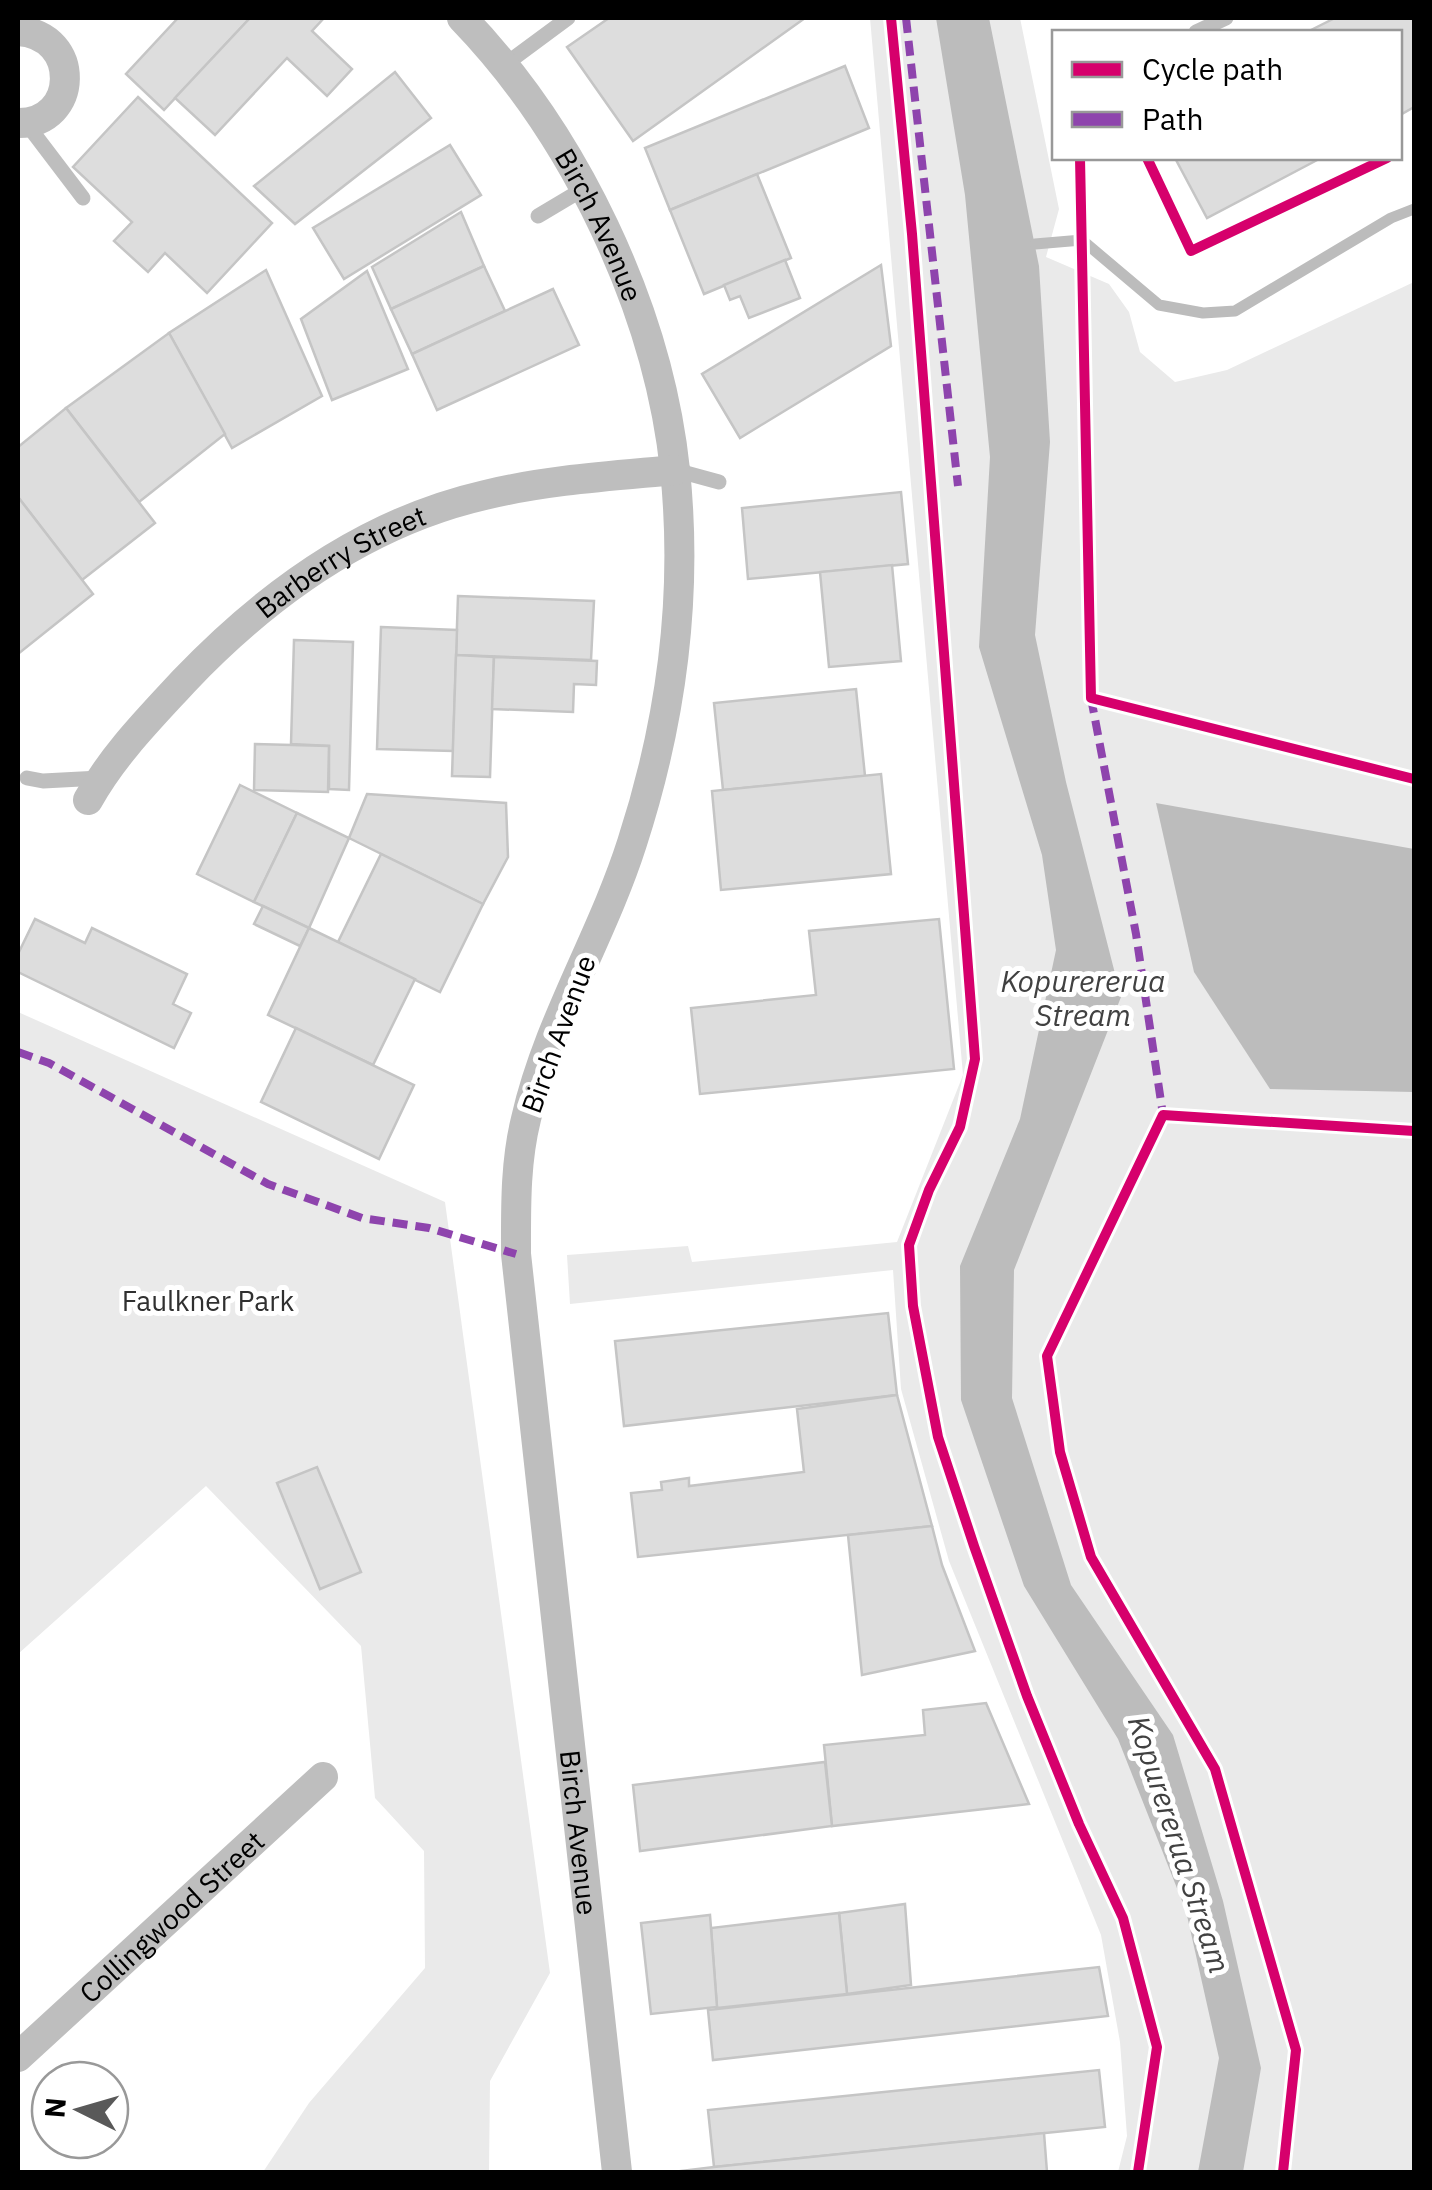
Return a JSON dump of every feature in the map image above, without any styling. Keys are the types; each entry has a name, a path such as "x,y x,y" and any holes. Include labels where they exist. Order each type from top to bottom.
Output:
{"street":[{"name":"Birch Avenue","path":"462,18 552,130 585,188 626,282 654,367 675,470 676,633 672,685 660,742 631,847 539,1069 525,1120 516,1194 516,1254 617,2172"},
{"path":"18,32 35,34 49,42 64,67 66,82 53,110 41,119 22,123"},
{"name":"Barberry Street","path":"94,789 123,747 215,649 291,584 382,530 488,494 577,479 675,470"},
{"name":"Collingwood Street","path":"18,2057 323,1777"}],"lane":[{"path":"503,66 568,18"},
{"path":"1200,30 1226,18"},
{"path":"22,123 83,198"},
{"path":"538,216 585,188"},
{"path":"675,470 719,482"},
{"path":"27,778 94,789"}],"green space":[{"path":"870,18 1020,18 1059,209 1046,257 1109,284 1129,312 1140,352 1175,382 1227,370 1414,282 1414,2172 1118,2172 1127,2136 1120,2042 1101,1935 949,1561 901,1389 893,1270 570,1304 567,1255 688,1246 692,1262 897,1242 963,1075"},
{"name":"Faulkner Park","path":"18,1012 445,1202 550,1973 490,2081 489,2172 263,2172 309,2103 425,1968 424,1851 375,1798 361,1646 206,1486 18,1654"}],"water":[{"name":"Kopurererua Stream","path":"936,18 989,18 1039,266 1050,442 1035,635 1066,782 1121,997 1014,1270 1012,1398 1071,1585 1173,1735 1223,1901 1261,2068 1243,2172 1198,2172 1219,2058 1186,1911 1118,1739 1024,1586 961,1400 960,1266 1020,1119 1056,950 1042,855 979,647 990,457 965,195"},
{"path":"1156,803 1414,849 1414,1092 1270,1089 1194,972"}],"building":[{"path":"178,18 250,18 164,110 126,74"},
{"path":"250,18 324,18 312,31 352,69 327,96 287,58 215,135 175,98"},
{"path":"609,18 805,18 633,141 567,47"},
{"path":"1335,18 1414,18 1414,107 1402,114 1402,30 1311,30"},
{"path":"845,66 869,128 670,210 645,148"},
{"path":"395,72 431,118 295,224 254,186"},
{"path":"138,97 272,223 207,293 165,253 148,272 114,241 132,222 73,167"},
{"path":"450,145 481,195 344,279 313,228"},
{"path":"1176,160 1317,160 1207,218"},
{"path":"757,174 791,258 704,294 670,210"},
{"path":"461,212 484,266 391,309 372,267"},
{"path":"785,260 800,298 749,318 740,296 730,300 724,285"},
{"path":"881,265 891,346 740,438 702,374"},
{"path":"484,266 505,311 412,354 391,309"},
{"path":"266,270 322,396 232,448 169,333"},
{"path":"367,271 408,369 332,400 301,319"},
{"path":"553,289 579,345 437,410 412,354"},
{"path":"169,333 225,434 139,502 66,408"},
{"path":"66,408 155,523 82,580 18,497 18,447"},
{"path":"901,492 908,564 748,579 742,508"},
{"path":"18,497 93,594 18,654"},
{"path":"892,565 901,661 829,667 820,572"},
{"path":"458,596 594,601 591,660 456,655"},
{"path":"381,627 457,630 453,751 377,749"},
{"path":"294,640 353,642 349,790 329,789 329,746 291,744"},
{"path":"456,655 494,657 490,777 452,776"},
{"path":"494,657 597,661 596,685 574,684 573,712 492,709"},
{"path":"856,689 865,776 723,790 714,703"},
{"path":"255,744 329,746 328,792 254,790"},
{"path":"881,774 891,874 721,890 712,791"},
{"path":"240,785 297,813 254,902 197,874"},
{"path":"367,794 506,803 508,857 483,904 349,838"},
{"path":"297,813 349,838 309,928 254,902"},
{"path":"381,854 483,904 440,992 338,942"},
{"path":"263,906 309,928 300,946 254,924"},
{"path":"35,919 85,943 92,928 187,974 173,1004 191,1013 174,1048 18,972 18,954"},
{"path":"939,919 954,1069 700,1094 691,1008 816,995 809,931"},
{"path":"309,928 415,979 373,1065 268,1015"},
{"path":"296,1028 414,1085 379,1159 261,1102"},
{"path":"888,1313 897,1395 624,1426 615,1341"},
{"path":"897,1395 932,1526 638,1557 631,1493 662,1490 661,1482 689,1478 689,1486 804,1472 797,1409"},
{"path":"317,1467 361,1572 320,1589 277,1483"},
{"path":"932,1526 942,1565 975,1651 862,1675 848,1535"},
{"path":"986,1703 1029,1804 832,1826 824,1745 925,1735 923,1710"},
{"path":"825,1762 832,1826 640,1851 633,1785"},
{"path":"905,1904 911,1985 847,1994 839,1913"},
{"path":"839,1913 847,1994 717,2008 711,1928"},
{"path":"710,1915 717,2007 651,2014 641,1923"},
{"path":"1099,1967 1108,2016 713,2060 708,2010"},
{"path":"1099,2070 1105,2127 714,2167 708,2110"},
{"path":"1044,2133 1047,2172 673,2172 714,2167"}],"waterway":[{"path":"1035,244 1082,240 1159,305 1203,313 1235,311 1391,218 1414,209"}],"marked path":[{"path":"906,18 958,486"},
{"path":"1091,698 1136,934 1163,1115"},
{"path":"18,1052 49,1063 268,1184 362,1218 429,1228 516,1254"}],"cycle path":[{"path":"891,18 912,234 975,1059 960,1127 929,1190 909,1245 913,1306 938,1437 1027,1696 1079,1824 1123,1918 1157,2047 1138,2172"},
{"path":"1080,160 1091,698 1414,779"},
{"path":"1148,160 1191,251 1383,160"},
{"path":"1283,2172 1296,2050 1215,1769 1091,1557 1060,1452 1047,1356 1163,1115 1414,1131"}]}
